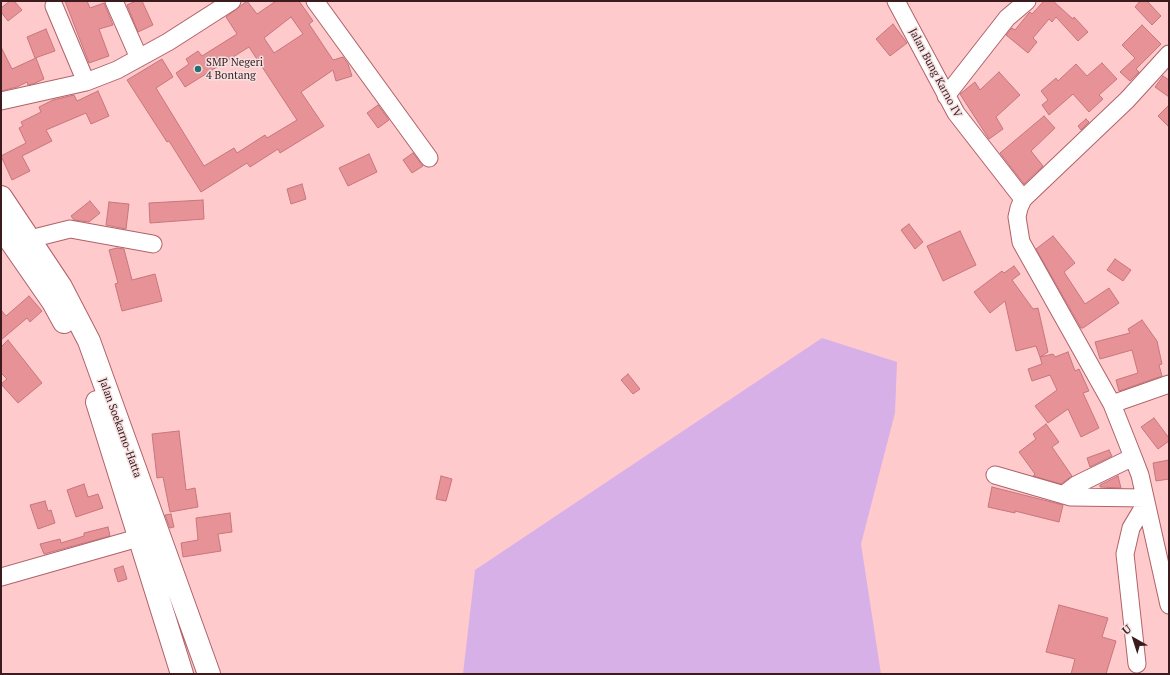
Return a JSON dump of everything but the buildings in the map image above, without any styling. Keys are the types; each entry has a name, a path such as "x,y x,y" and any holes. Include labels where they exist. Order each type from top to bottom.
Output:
{"main road":[{"name":"Jalan Soekarno-Hatta","path":"1,197 30,239 74,310 89,341 90,365"},
{"name":"Jalan Soekarno-Hatta","path":"1,226 53,302 68,330 90,365 209,674"},
{"name":"Jalan Soekarno-Hatta","path":"101,394 138,538 182,674"}],"street":[{"path":"114,1 139,58"},
{"path":"1,101 86,82 117,70 232,1"},
{"path":"315,1 429,158"},
{"name":"Jalan Bung Karno IV","path":"896,1 946,96 965,127 1023,199"},
{"path":"946,96 1007,18 1027,1"},
{"path":"54,6 86,82"},
{"path":"1169,54 1127,100 1023,199 1017,217 1022,242 1112,404 1133,457 1140,475 1169,605"},
{"path":"30,239 70,229 152,244"},
{"path":"1112,404 1169,384"},
{"path":"1063,495 1076,485 1133,457"},
{"path":"995,475 1063,495 1080,498 1145,500"},
{"path":"1137,664 1125,554 1131,528 1145,500"},
{"path":"1,577 138,538"}],"shaded area":[{"path":"822,338 897,362 895,413 861,544 881,674 463,674 475,570"}],"place":[{"name":"SMP Negeri 4 Bontang","path":"198,69"}]}
